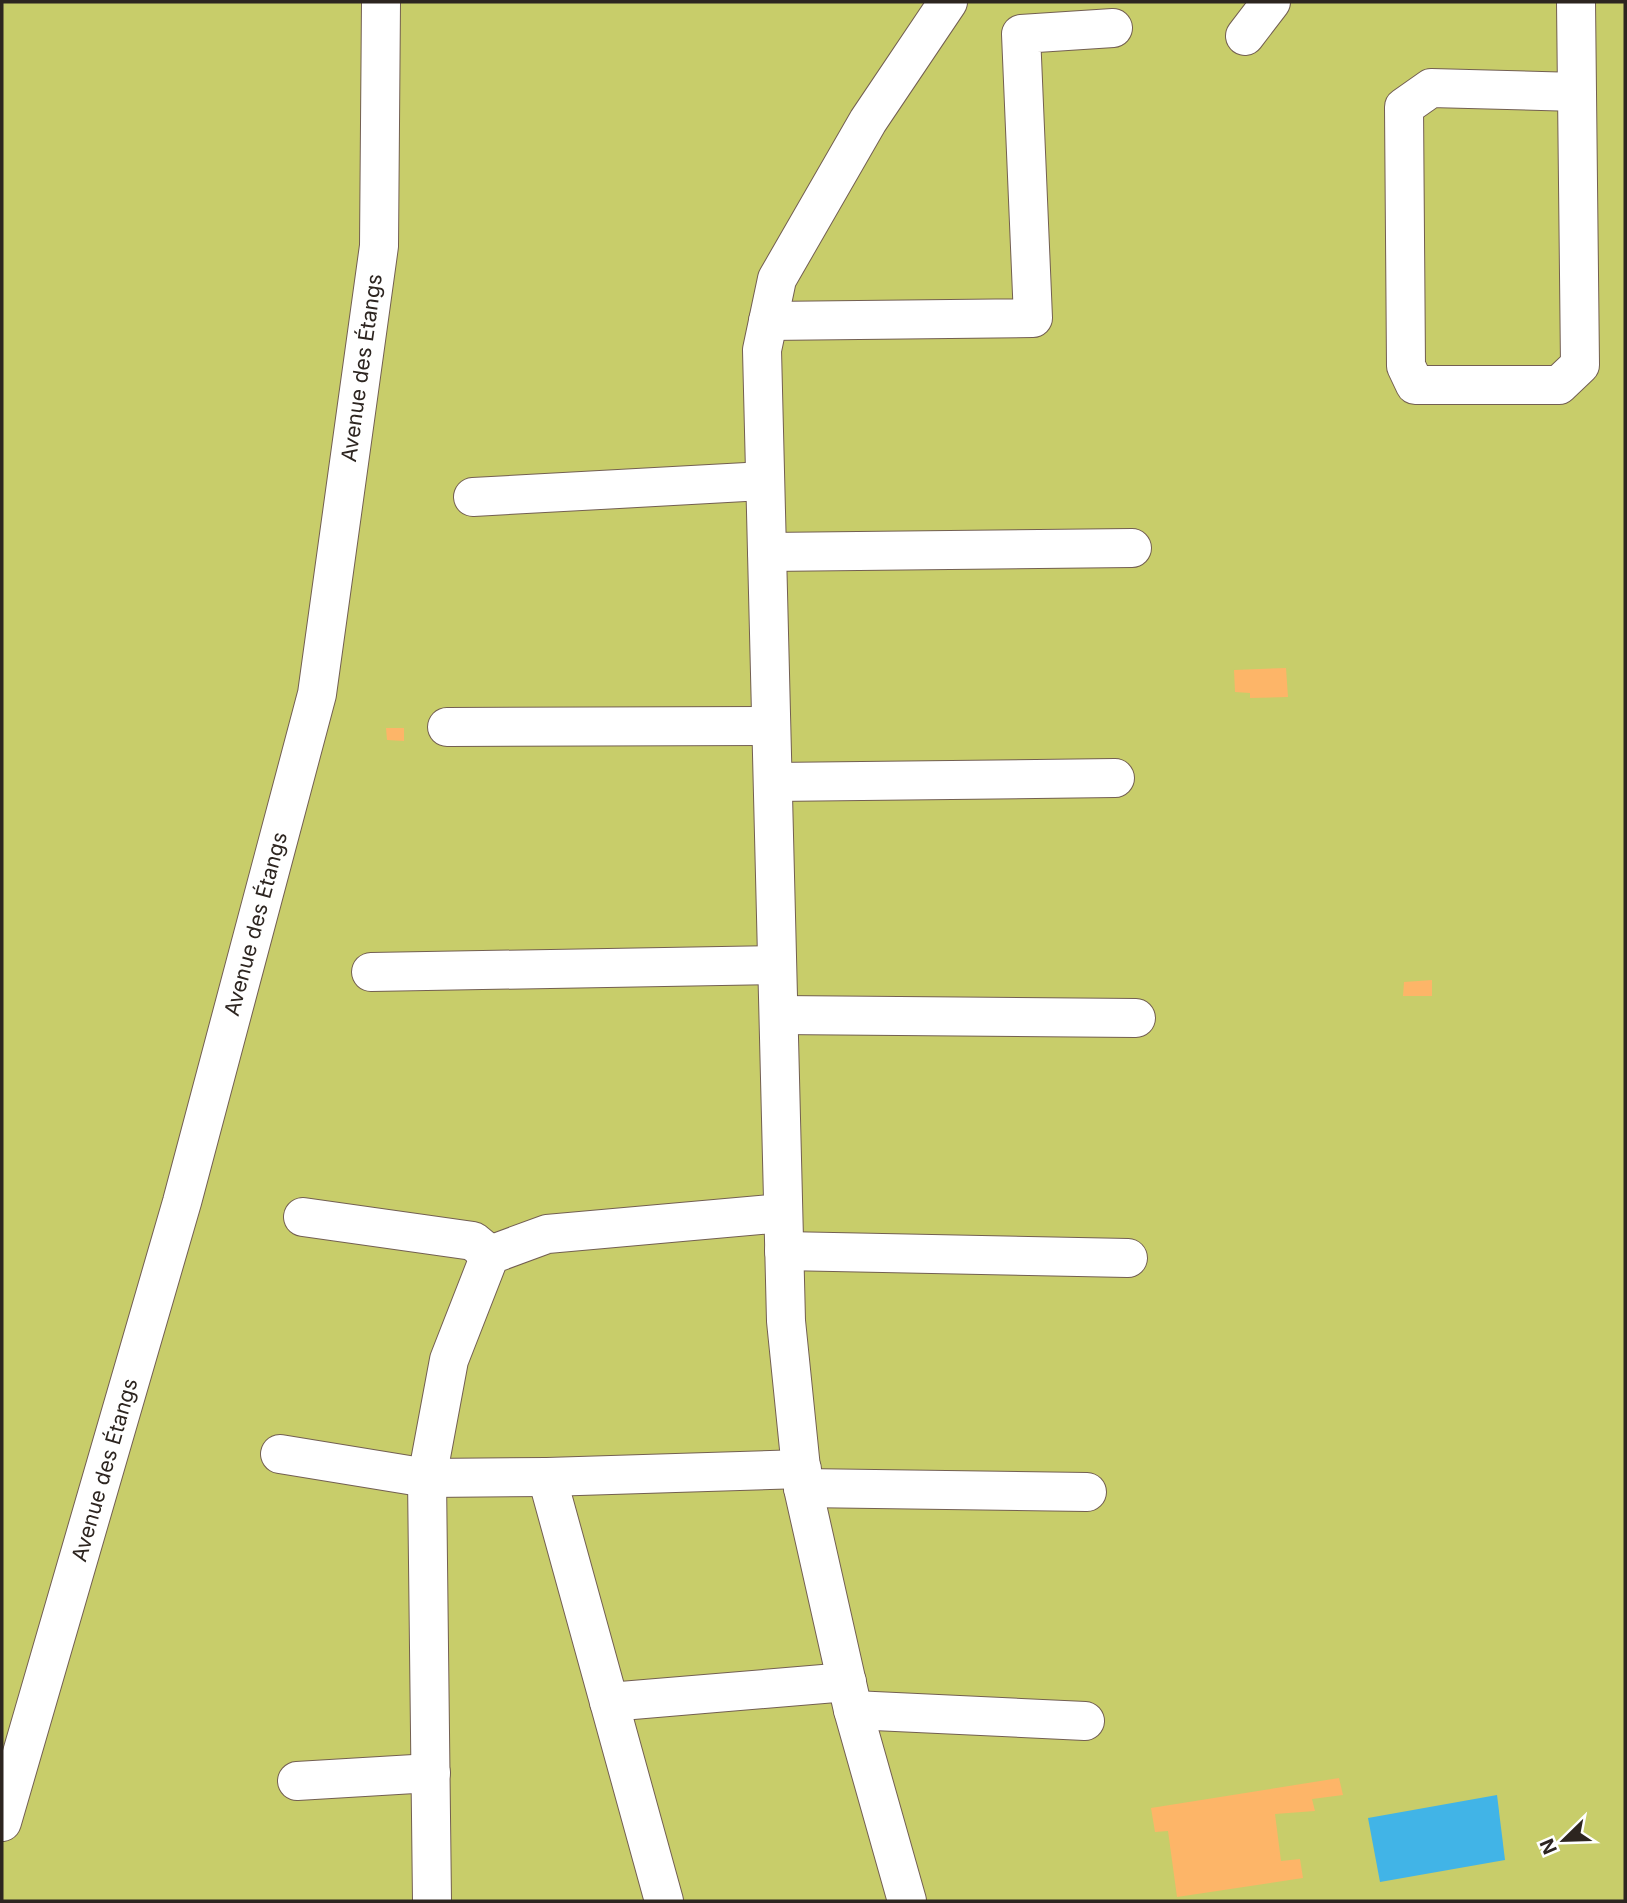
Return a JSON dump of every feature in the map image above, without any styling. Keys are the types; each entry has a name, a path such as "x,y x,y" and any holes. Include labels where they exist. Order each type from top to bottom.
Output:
{"street":[{"name":"Avenue des Étangs","path":"2,1822 182,1202 317,694 379,246 381,2"},
{"path":"923,39 927,2"},
{"path":"907,1901 850,1696 802,1478 786,1321 762,350 777,279 868,121 948,2"},
{"path":"1245,36 1271,2"},
{"path":"1576,2 1577,92 1580,365 1559,385 1415,385 1406,366 1404,107 1431,88 1577,92"},
{"path":"768,321 1033,318 1021,34 1113,28"},
{"path":"473,497 765,481"},
{"path":"767,552 1132,548"},
{"path":"447,727 771,726"},
{"path":"773,782 1115,778"},
{"path":"371,972 777,965"},
{"path":"779,1015 1136,1018"},
{"path":"432,1901 428,1478 449,1360 490,1255 547,1234 783,1213"},
{"path":"303,1217 473,1241 490,1255"},
{"path":"784,1251 1128,1258"},
{"path":"280,1454 428,1478 802,1478 1087,1492"},
{"path":"547,1477 609,1702 658,1900"},
{"path":"609,1702 850,1696 1086,1721"},
{"path":"297,1781 431,1773"}],"green space":[{"path":"2,2 1625,2 1625,1901 2,1901"}],"water":[{"path":"1497,1795 1505,1860 1380,1882 1368,1818"}],"building":[{"path":"1286,668 1288,697 1250,698 1250,693 1235,692 1234,670"},
{"path":"386,728 404,728 404,741 387,740"},
{"path":"1432,980 1432,996 1403,996 1404,982"},
{"path":"1339,1778 1343,1795 1312,1799 1315,1811 1275,1814 1281,1861 1300,1859 1303,1878 1177,1897 1168,1831 1155,1832 1151,1808"}]}
